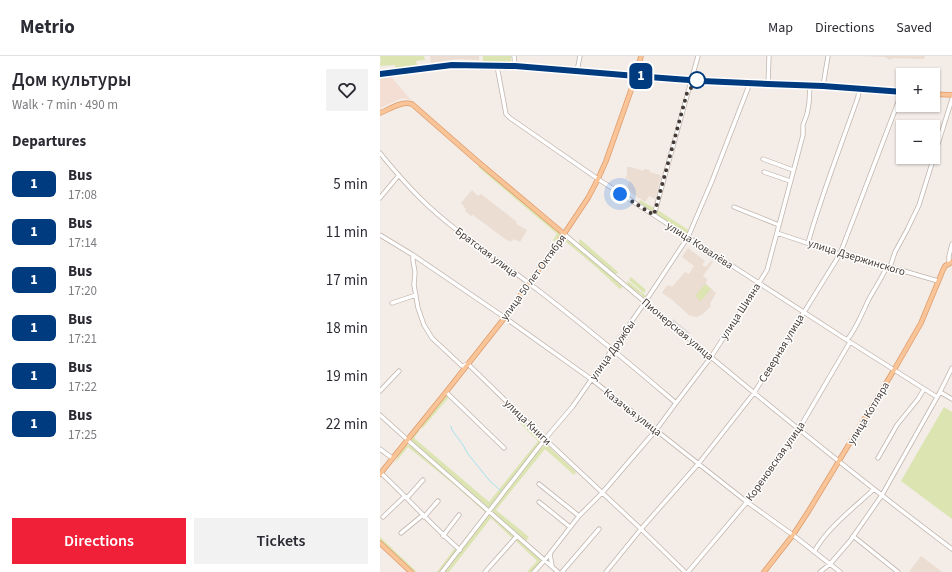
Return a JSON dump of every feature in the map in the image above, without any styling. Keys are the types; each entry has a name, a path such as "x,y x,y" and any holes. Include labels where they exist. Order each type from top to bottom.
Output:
{"main road":[{"name":"улица 50 лет Октября","path":"380,473 446,392 504,317 588,198 598,180 636,76 641,56"},
{"path":"380,74 452,65 515,66 691,80 823,86 896,92"},
{"path":"940,94 952,95"},
{"name":"Пионерская улица","path":"380,113 402,103 410,103 414,105 476,160 564,234"},
{"name":"улица Котляра","path":"764,572 793,535 808,512 894,370 921,323 943,270 950,263"},
{"path":"380,543 411,572"}],"street":[{"path":"514,56 515,66"},
{"path":"577,71 580,56"},
{"path":"654,215 698,56"},
{"path":"768,84 769,56"},
{"path":"823,86 828,56"},
{"name":"улица Ковалёва","path":"497,66 506,114 510,118 598,180 937,397"},
{"name":"улица Дружбы","path":"442,572 573,406 688,237 712,181 750,83"},
{"name":"улица Шияна","path":"534,572 550,554 570,526 656,430 711,357 767,270 803,135 803,125 807,114 810,86"},
{"path":"808,243 817,211 858,97 859,89"},
{"name":"Кореновская улица","path":"687,572 747,502 799,429 848,341 868,300 889,267 907,230 919,204 952,99"},
{"name":"Северная улица","path":"609,571 641,529 699,463 754,393 840,254 896,108"},
{"name":"Братская улица","path":"380,153 421,199 447,222 529,283 676,402"},
{"path":"763,159 793,170"},
{"path":"764,172 790,181"},
{"path":"380,198 399,175"},
{"path":"734,207 779,225"},
{"name":"улица Дзержинского","path":"777,233 840,254 938,281"},
{"name":"Пионерская улица","path":"564,234 754,393 952,549"},
{"name":"Казачья улица","path":"380,235 504,317 592,379 747,502 793,535 830,564 835,570 840,572"},
{"name":"улица Котляра","path":"950,263 949,256 952,244"},
{"name":"улица Книги","path":"413,256 415,272 414,285 418,308 424,325 432,338 462,366 468,364 546,440 687,572"},
{"path":"392,303 416,295"},
{"path":"820,572 830,564 853,536 882,495 952,368"},
{"path":"380,391 399,371"},
{"path":"878,458 897,425 918,399 924,389"},
{"path":"446,392 504,448"},
{"path":"940,392 952,400"},
{"path":"380,415 558,572"},
{"path":"380,449 392,458"},
{"path":"380,473 406,497 443,536 460,550"},
{"path":"383,517 423,480"},
{"path":"539,484 579,516"},
{"path":"814,552 817,546 837,523 874,489"},
{"path":"401,533 424,516 438,501"},
{"path":"539,502 570,526"},
{"path":"443,536 459,516"},
{"path":"562,572 599,529"},
{"path":"485,572 517,536"},
{"path":"853,536 898,572"},
{"path":"550,554 552,567"}],"shaded area":[{"path":"430,56 479,56 479,60 457,59 431,63"},
{"path":"861,56 925,56 924,59 894,58 888,60 885,57"},
{"path":"391,77 411,100 404,98 400,99 380,108 380,79"},
{"path":"627,167 643,171 644,169 650,170 650,172 660,175 661,177 655,199 649,196 645,202 626,189 630,180 625,178 627,175"},
{"path":"472,190 478,196 481,194 517,222 516,224 527,230 520,242 514,239 511,242 509,240 508,241 473,215 471,216 465,211 466,209 461,203"},
{"path":"695,244 720,261 713,261 694,246"},
{"path":"688,248 705,261 702,265 706,267 711,261 713,262 703,276 707,279 706,284 716,293 710,304 711,306 703,314 696,317 689,315 662,293 667,285 672,287 685,272 689,274 694,266 682,257"},
{"path":"673,319 690,333 688,336 671,322"},
{"path":"921,556 942,572 909,572"}],"green space":[{"path":"380,56 424,56 425,60 416,61 417,65 395,68 395,65 380,66"},
{"path":"483,56 511,56 511,62 483,62"},
{"path":"480,165 561,234 556,240 553,240 557,234 556,233 478,167"},
{"path":"640,200 654,208 654,210 650,211 639,202"},
{"path":"656,209 690,231 689,234 686,234 657,215"},
{"path":"564,237 623,286 620,289 565,241 558,250 556,248"},
{"path":"580,239 618,273 615,274 579,244"},
{"path":"631,277 646,290 644,293 629,280"},
{"path":"628,281 646,297 642,298 642,295 628,286"},
{"path":"705,284 711,289 701,301 695,296"},
{"path":"446,395 449,397 422,429 422,425"},
{"path":"944,407 952,412 952,519 901,481"},
{"path":"517,419 521,419 542,441 490,509 410,441 410,439 420,430 414,438 489,502 538,441"},
{"path":"545,444 576,472 574,475 545,449 496,510 529,537 526,541 492,511 511,485"},
{"path":"405,445 410,445 434,464 487,510 487,514 408,447 395,463"},
{"path":"489,514 515,537 513,539 491,518 449,572 444,572"},
{"path":"380,537 417,572 413,572 380,542"},
{"path":"517,538 541,559 541,562 533,572 527,572 537,561 515,540"},
{"path":"455,548 457,551 442,572 437,572"}],"waterway":[{"path":"451,426 452,430 468,454 489,480 502,492"}],"bus line":[{"name":"1","path":"380,74 452,65 515,66 702,81 823,86 896,92"}],"route":[{"path":"620,194 654,215 687,93 697,80"}]}
